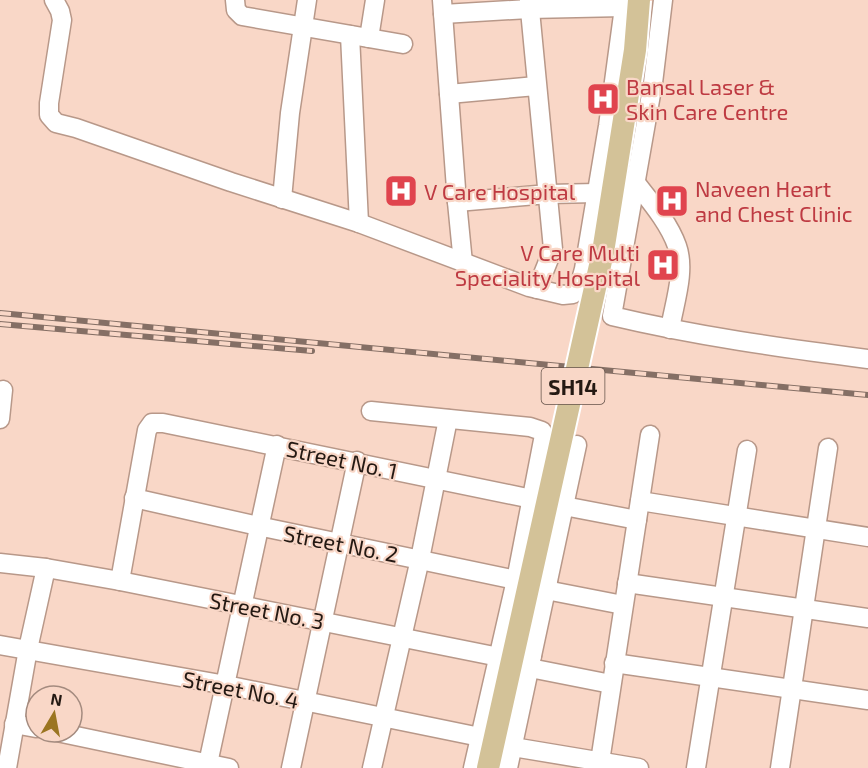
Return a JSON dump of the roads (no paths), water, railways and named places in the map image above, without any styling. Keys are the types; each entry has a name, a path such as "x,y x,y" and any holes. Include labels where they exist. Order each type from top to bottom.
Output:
{"main road":[{"name":"SH14","path":"489,768 603,252 635,50 629,2"}],"street":[{"path":"54,0 67,20"},
{"path":"65,0 67,20 59,111 76,128 359,223 463,264 537,289 563,295 573,294 612,316 670,329 763,345 868,359"},
{"path":"236,0 236,10 242,16 403,44"},
{"path":"282,199 290,113 307,0"},
{"path":"369,38 375,0"},
{"path":"612,316 653,83 663,0"},
{"path":"463,264 443,7 629,2 584,269 579,287 573,294"},
{"path":"529,4 553,249 537,289"},
{"path":"350,35 359,223"},
{"path":"449,94 536,86"},
{"path":"636,183 677,246 680,262 679,281 670,329"},
{"path":"457,202 548,194 597,193"},
{"path":"0,419 3,390"},
{"path":"371,411 530,427 542,431 544,435 516,580 473,768"},
{"path":"372,768 420,559 448,419"},
{"name":"Street No. 1","path":"134,498 147,430 152,423 163,423 357,461 532,499"},
{"path":"599,765 650,435"},
{"path":"208,766 277,445"},
{"path":"508,768 577,445"},
{"path":"780,768 818,529 828,448"},
{"path":"696,768 747,450"},
{"path":"291,768 357,461"},
{"path":"120,581 134,498"},
{"name":"Street No. 2","path":"134,498 547,586 623,605"},
{"path":"640,501 868,537"},
{"path":"564,506 637,520"},
{"name":"Street No. 3","path":"0,563 46,568 120,581 531,662 611,684"},
{"path":"7,768 10,716 46,568"},
{"path":"627,583 868,618"},
{"name":"Street No. 4","path":"0,645 226,685 480,737"},
{"path":"614,663 868,700"},
{"path":"10,716 24,722"},
{"path":"84,738 208,766 229,768"},
{"path":"513,747 599,765 639,768"}],"railway":[{"path":"0,313 868,395"},
{"path":"0,324 312,351"}],"place":[{"name":"Bansal Laser & Skin Care Centre","path":"603,99"},
{"name":"V Care Hospital","path":"401,191"},
{"name":"Naveen Heart and Chest Clinic","path":"672,201"},
{"name":"V Care Multi Speciality Hospital","path":"663,265"}]}
